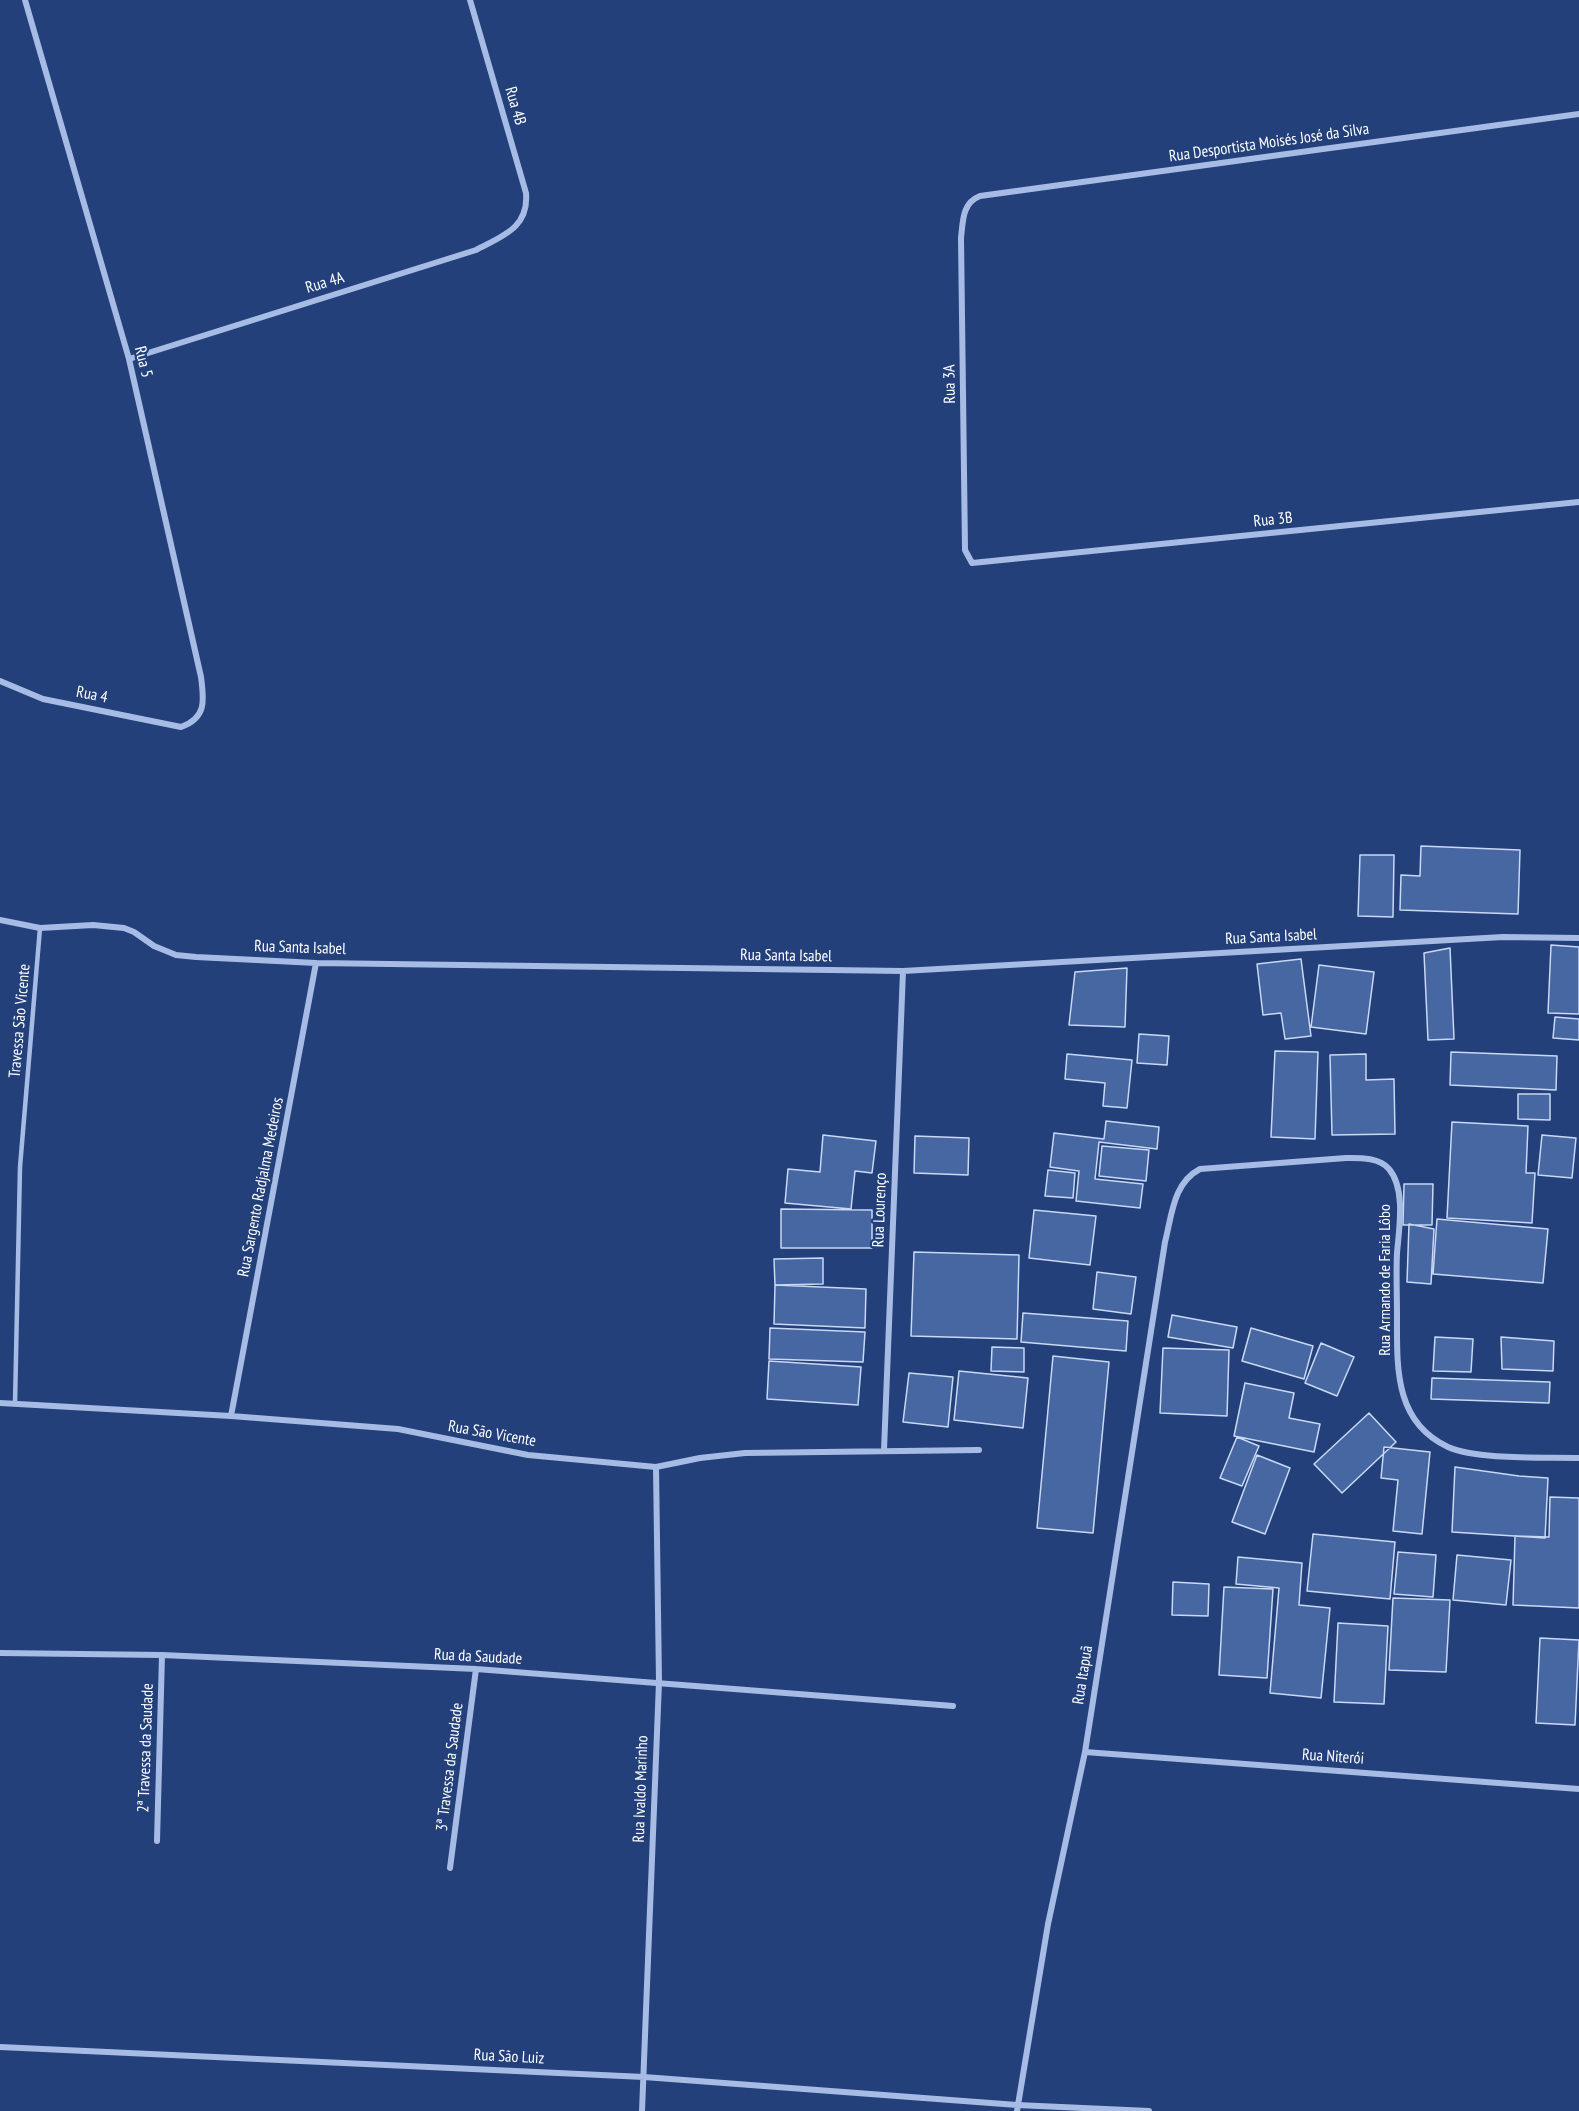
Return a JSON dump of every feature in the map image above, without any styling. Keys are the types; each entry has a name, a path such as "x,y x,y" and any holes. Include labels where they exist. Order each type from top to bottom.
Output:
{"street":[{"name":"Rua 5","path":"25,0 129,359 201,677 202,707 192,723 181,727"},
{"name":"Rua 4B","path":"470,0 526,193 526,209 522,219"},
{"name":"Rua Desportista Moisés José da Silva","path":"966,206 980,196 1579,114"},
{"name":"Rua 3A","path":"966,206 961,238 965,550 970,561"},
{"name":"Rua 4A","path":"129,359 476,250 516,227 522,219"},
{"name":"Rua 3B","path":"970,561 976,563 1579,502"},
{"name":"Rua 4","path":"0,681 43,699 181,727"},
{"name":"Rua Santa Isabel","path":"0,920 40,928 93,925 124,928 154,946 176,955 316,963 903,971 1503,937 1579,939"},
{"name":"Rua Sargento Radjalma Medeiros","path":"231,1416 316,963"},
{"name":"Rua Lourenço","path":"884,1450 903,971"},
{"name":"Rua Armando de Faria Lôbo","path":"1165,1242 1181,1186 1189,1175 1200,1169 1346,1158 1367,1158 1381,1163 1389,1168 1395,1180 1399,1200 1398,1365 1403,1397 1414,1420 1435,1439 1450,1448 1482,1454 1579,1458"},
{"name":"Rua Itapuã","path":"1017,2108 1048,1924 1085,1752 1165,1242"},
{"name":"Rua São Vicente","path":"0,1403 231,1416 398,1429 528,1455 656,1467 700,1458 745,1453 979,1450"},
{"name":"Rua Ivaldo Marinho","path":"642,2111 659,1682 656,1467"},
{"name":"Rua da Saudade","path":"0,1653 162,1655 476,1669 953,1706"},
{"name":"2ª Travessa da Saudade","path":"157,1841 162,1655"},
{"name":"3ª Travessa da Saudade","path":"450,1868 476,1669"},
{"name":"Rua Niterói","path":"1085,1752 1579,1789"},
{"name":"Rua São Luiz","path":"0,2047 644,2077 1017,2108 1149,2111"}],"lane":[{"name":"Travessa São Vicente","path":"15,1404 20,1167 40,928"}],"building":[{"path":"1421,846 1520,850 1518,914 1400,910 1401,875 1420,876"},
{"path":"1360,855 1394,855 1393,917 1358,916"},
{"path":"1551,945 1579,947 1579,1014 1548,1013"},
{"path":"1450,948 1454,1039 1428,1040 1424,953"},
{"path":"1301,959 1311,1036 1285,1039 1281,1013 1263,1015 1257,964"},
{"path":"1319,965 1374,972 1366,1034 1311,1027"},
{"path":"1127,968 1125,1027 1069,1025 1075,972"},
{"path":"1555,1017 1579,1019 1579,1040 1553,1038"},
{"path":"1139,1034 1169,1036 1167,1065 1137,1063"},
{"path":"1275,1051 1318,1052 1315,1139 1271,1137"},
{"path":"1451,1052 1557,1056 1556,1090 1450,1085"},
{"path":"1067,1054 1132,1060 1127,1108 1103,1106 1105,1083 1065,1079"},
{"path":"1366,1054 1366,1080 1394,1079 1395,1134 1332,1135 1330,1055"},
{"path":"1518,1094 1550,1094 1550,1120 1518,1119"},
{"path":"1106,1121 1159,1127 1157,1149 1099,1142 1095,1179 1143,1184 1140,1208 1076,1201 1079,1171 1050,1167 1054,1133 1104,1139"},
{"path":"1452,1122 1528,1126 1526,1173 1535,1173 1532,1223 1447,1218"},
{"path":"823,1135 876,1141 872,1173 855,1171 851,1209 785,1203 788,1169 820,1172"},
{"path":"1542,1135 1576,1138 1572,1178 1538,1175"},
{"path":"915,1136 969,1138 968,1175 914,1173"},
{"path":"1102,1146 1149,1150 1146,1181 1099,1176"},
{"path":"1048,1170 1075,1173 1073,1198 1045,1196"},
{"path":"1404,1184 1433,1184 1432,1225 1403,1225"},
{"path":"781,1209 872,1210 872,1248 781,1248"},
{"path":"1034,1210 1096,1216 1090,1265 1029,1258"},
{"path":"1437,1219 1548,1229 1543,1283 1433,1274"},
{"path":"1409,1224 1434,1229 1431,1284 1407,1282"},
{"path":"914,1252 1019,1255 1017,1339 911,1336"},
{"path":"823,1258 823,1284 775,1285 774,1259"},
{"path":"1097,1272 1136,1277 1131,1314 1093,1309"},
{"path":"775,1285 866,1289 865,1328 774,1324"},
{"path":"1023,1313 1128,1321 1126,1351 1021,1342"},
{"path":"1172,1315 1237,1327 1233,1348 1168,1337"},
{"path":"770,1328 865,1332 863,1362 769,1359"},
{"path":"1251,1328 1313,1346 1304,1379 1242,1361"},
{"path":"1435,1337 1473,1339 1471,1372 1433,1371"},
{"path":"1501,1337 1554,1341 1553,1371 1502,1369"},
{"path":"1321,1343 1354,1357 1337,1396 1305,1383"},
{"path":"992,1347 1024,1348 1024,1372 991,1371"},
{"path":"1163,1348 1229,1350 1227,1416 1160,1413"},
{"path":"1053,1356 1109,1362 1093,1533 1037,1528"},
{"path":"769,1361 861,1367 858,1405 767,1399"},
{"path":"959,1371 1028,1378 1023,1428 954,1420"},
{"path":"909,1373 953,1377 948,1427 903,1422"},
{"path":"1432,1378 1550,1382 1549,1403 1431,1399"},
{"path":"1245,1383 1294,1393 1289,1418 1320,1424 1314,1452 1234,1436"},
{"path":"1369,1413 1396,1442 1342,1493 1314,1464"},
{"path":"1237,1437 1259,1446 1242,1486 1220,1478"},
{"path":"1384,1447 1430,1452 1422,1534 1393,1531 1398,1480 1381,1478"},
{"path":"1257,1455 1290,1468 1265,1534 1232,1522"},
{"path":"1455,1467 1548,1478 1545,1538 1452,1532"},
{"path":"1550,1497 1579,1498 1579,1608 1513,1605 1515,1536 1549,1537"},
{"path":"1313,1534 1395,1542 1390,1599 1307,1591"},
{"path":"1398,1552 1436,1555 1433,1597 1394,1594"},
{"path":"1457,1555 1511,1560 1506,1605 1453,1600"},
{"path":"1238,1557 1302,1563 1299,1605 1330,1608 1321,1698 1270,1693 1279,1588 1236,1584"},
{"path":"1173,1582 1209,1584 1208,1616 1172,1615"},
{"path":"1224,1587 1273,1589 1267,1678 1219,1675"},
{"path":"1393,1598 1450,1600 1446,1672 1389,1670"},
{"path":"1338,1623 1388,1626 1384,1704 1334,1702"},
{"path":"1540,1638 1579,1640 1575,1725 1536,1723"}]}
